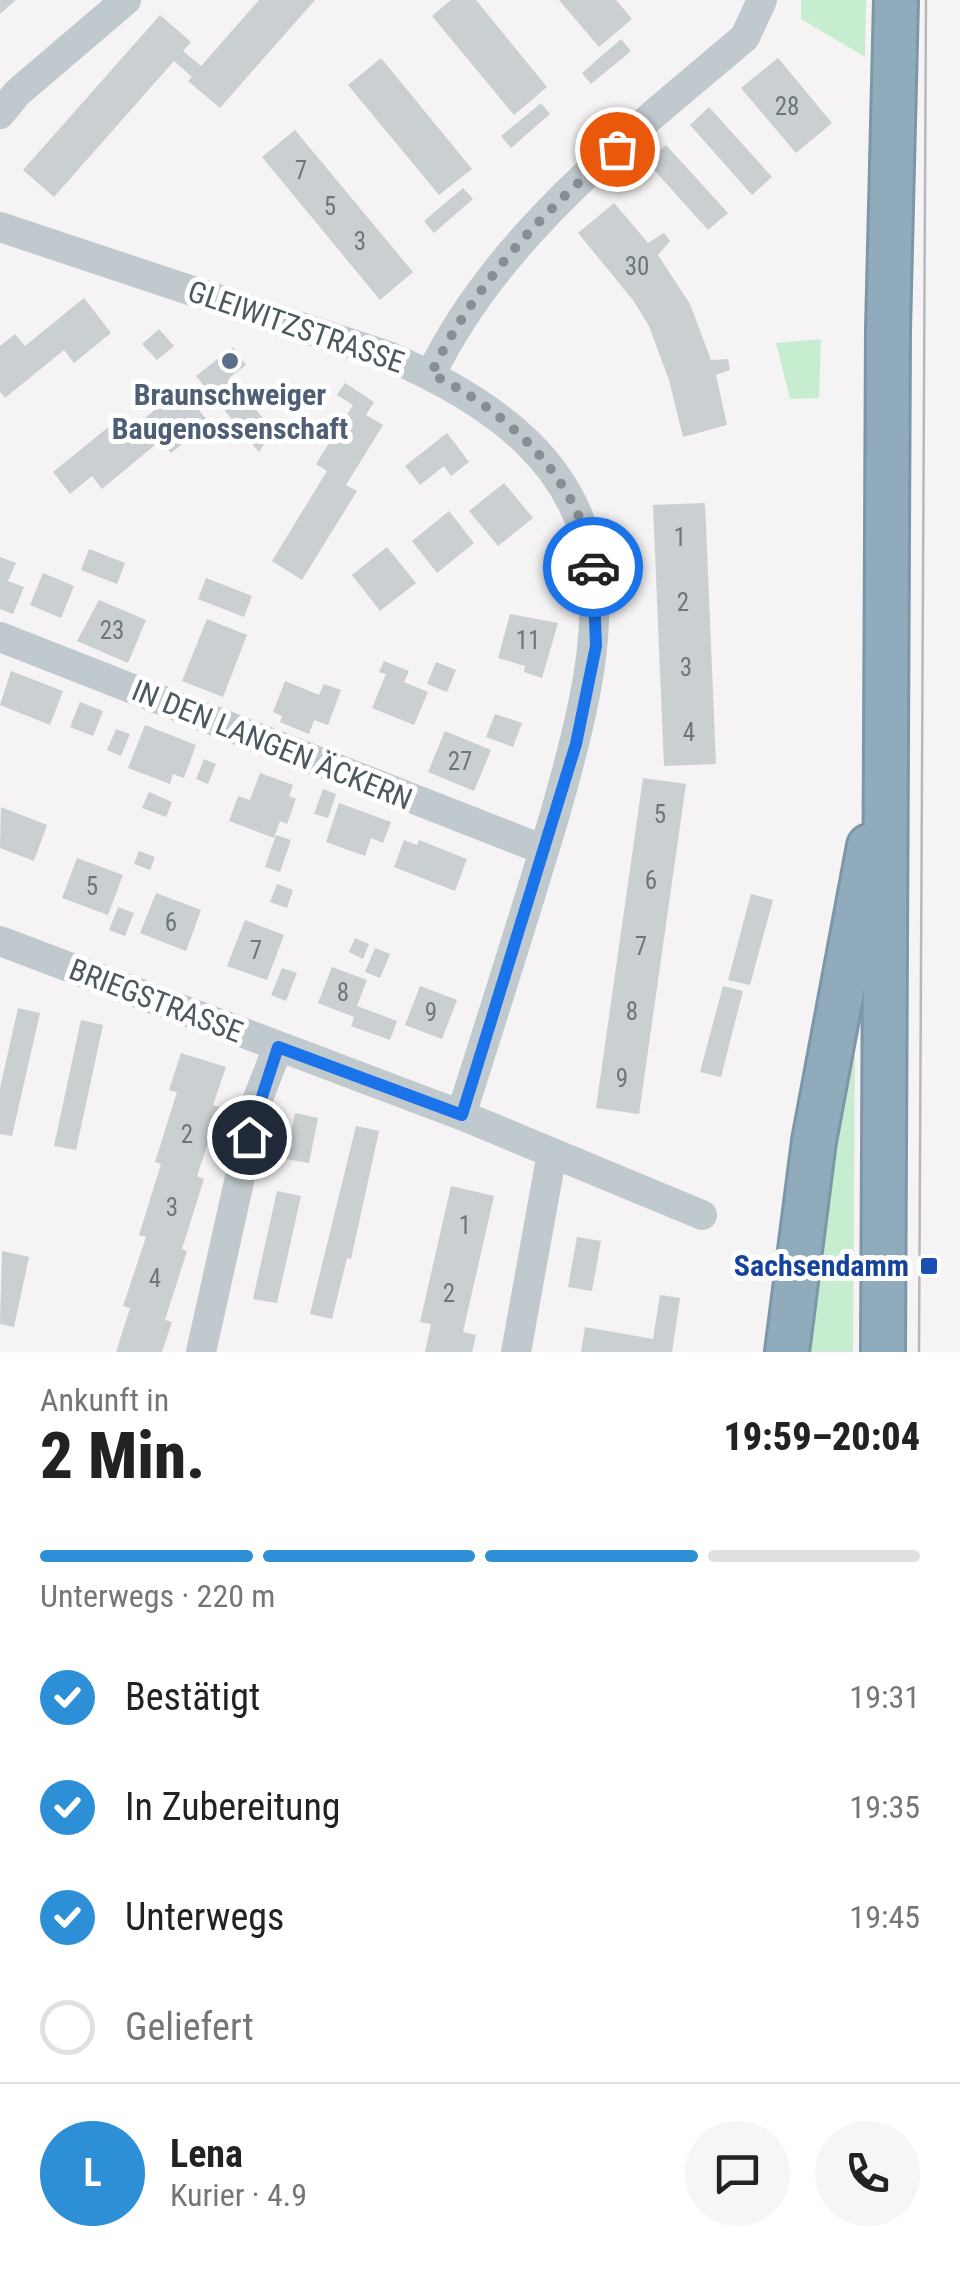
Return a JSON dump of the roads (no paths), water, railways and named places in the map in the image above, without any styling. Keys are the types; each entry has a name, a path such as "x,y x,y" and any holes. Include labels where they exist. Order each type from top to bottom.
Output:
{"highway":[{"path":"882,1352 896,0"},
{"path":"786,1352 814,1141 855,908 887,763"}],"street":[{"path":"0,114 17,93 126,0"},
{"path":"431,374 474,299 561,196 745,36 762,2"},
{"name":"GLEIWITZSTRASSE","path":"0,228 388,356 431,374 469,394 544,460 574,508 591,552 597,601 596,646 576,744 462,1115"},
{"name":"IN DEN LANGEN ÄCKERN","path":"0,637 544,850"},
{"name":"BRIEGSTRASSE","path":"0,941 462,1115 702,1215"},
{"path":"201,1352 257,1101 278,1047"},
{"path":"516,1352 552,1153"}],"tram line":[{"path":"919,1352 926,0"}],"place":[{"name":"Braunschweiger Baugenossenschaft","path":"230,361"},
{"name":"Sachsendamm","path":"929,1266"}]}
